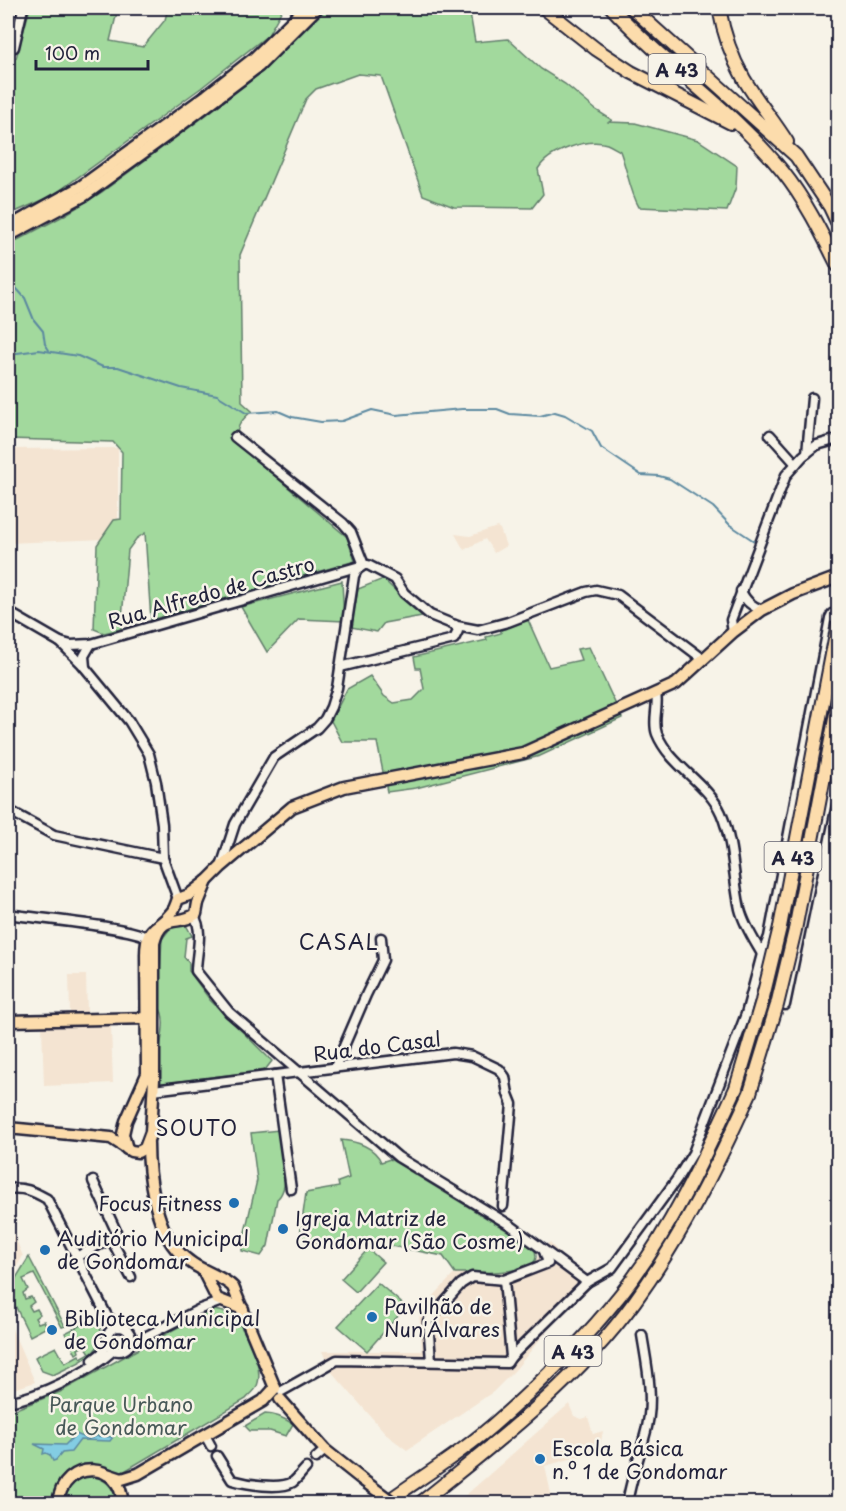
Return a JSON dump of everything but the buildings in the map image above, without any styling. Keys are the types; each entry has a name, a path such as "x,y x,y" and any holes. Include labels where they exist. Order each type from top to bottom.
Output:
{"highway":[{"path":"544,8 596,50 631,72 744,130"},
{"name":"A 43","path":"612,8 634,32 716,103 783,172 816,220 838,266"},
{"name":"A 43","path":"632,8 796,156 830,207 838,224"},
{"path":"719,8 732,52 744,79 796,156"},
{"name":"A 43","path":"384,1503 500,1420 574,1349 622,1293 666,1227 704,1160 736,1088 762,1001 780,927 838,623"},
{"name":"A 43","path":"419,1503 510,1431 585,1360 634,1302 685,1226 717,1167 750,1094 777,1005 795,930 838,703"}],"main road":[{"path":"8,226 80,187 198,102 253,59 305,8"},
{"path":"8,236 85,195 182,125 259,66 318,8"},
{"path":"151,940 159,923 171,914 181,900 207,881 220,867 292,807 344,787 523,753 676,684 733,632 762,610 793,594 838,577"},
{"path":"150,1178 148,1143 151,1132 153,1090 146,944 173,919 189,918 198,911 198,903 207,881"},
{"path":"181,900 193,896 198,903"},
{"path":"181,900 178,915 189,918"},
{"path":"8,1021 151,1018"},
{"path":"129,1150 123,1134 126,1121 147,1074 151,1018"},
{"path":"8,1128 111,1138 142,1162 150,1178 162,1223 170,1241 180,1254 203,1271 230,1283 234,1290 274,1395 325,1450 395,1503"},
{"path":"129,1150 141,1151 148,1143"},
{"path":"203,1271 219,1297 243,1309"},
{"path":"219,1297 219,1283 224,1282"},
{"path":"219,1297 231,1299 234,1290"},
{"path":"58,1503 63,1485 78,1472 88,1469 98,1470 122,1479 138,1474 274,1395"},
{"path":"107,1474 115,1481 122,1501"},
{"path":"122,1501 126,1486 138,1474"}],"street":[{"path":"8,47 14,47 23,8"},
{"path":"807,453 812,398"},
{"path":"770,435 796,464"},
{"path":"235,437 343,523 351,532 364,565"},
{"path":"733,632 731,620 786,476 817,445 838,439"},
{"path":"220,867 235,824 274,758 317,728 325,718 337,688 357,570 364,565 395,579 404,593 430,615 455,626 478,630 586,592 607,591 618,595 634,606 703,659"},
{"name":"Rua Alfredo de Castro","path":"60,642 71,645 91,644 364,565"},
{"name":"Rua Alfredo de Castro","path":"339,573 349,577 353,586"},
{"path":"741,591 752,606 762,610"},
{"path":"8,612 60,642 85,667 129,721 149,754 162,824 163,858 181,900"},
{"path":"274,1395 338,1360 507,1363 587,1282 612,1268 677,1179 693,1153 746,1014 762,954 769,937 830,618 832,614 838,617"},
{"path":"340,667 454,639 458,632 455,626"},
{"name":"Rua Alfredo de Castro","path":"85,667 84,656 91,644"},
{"path":"656,693 654,725 658,736 670,755 708,794 720,812 732,854 740,911 748,931 762,954 795,962"},
{"path":"751,998 785,1005 838,748"},
{"path":"8,810 54,835 163,858"},
{"path":"8,914 124,931 151,940"},
{"path":"189,918 197,921 199,935 196,971 229,1012 398,1157 510,1225 587,1282"},
{"path":"335,1066 383,960 381,938"},
{"name":"Rua do Casal","path":"153,1090 453,1053 472,1056 499,1069 505,1077 512,1104 503,1206"},
{"path":"276,1075 291,1189"},
{"path":"76,1257 111,1239 116,1231 93,1181"},
{"path":"8,1189 21,1187 34,1191 46,1199 107,1316 131,1337 129,1345"},
{"path":"111,1239 131,1277"},
{"path":"431,1361 428,1321 461,1284 472,1277 504,1280 548,1263 544,1251"},
{"path":"504,1280 511,1357"},
{"path":"8,1402 33,1394 94,1365 114,1350 124,1350 129,1345 219,1297"},
{"path":"33,1394 98,1358 107,1342 107,1316"},
{"path":"108,1333 123,1329 150,1334"},
{"path":"627,1503 630,1482 648,1426 651,1399 642,1335"},
{"path":"107,1342 114,1350"},
{"path":"205,1435 211,1446"},
{"path":"316,1458 325,1450"},
{"path":"217,1456 232,1480 239,1482 281,1486 292,1482 306,1468"}],"shaded area":[{"path":"118,448 118,530 105,539 8,543 8,449"},
{"path":"497,527 500,529 506,546 494,553 485,539 464,550 455,534 470,536"},
{"path":"69,975 86,975 87,1013 70,1013"},
{"path":"111,1026 113,1083 44,1086 42,1027"},
{"path":"13,1233 23,1256 8,1281 8,1235"},
{"path":"549,1242 587,1282 515,1370 493,1392 407,1450 388,1436 330,1370 322,1351 422,1351 419,1312 455,1273 513,1271 530,1267"},
{"path":"8,1320 35,1382 8,1391"},
{"name":"Escola Básica n.º 1 de Gondomar","path":"569,1404 574,1416 582,1419 588,1417 593,1434 603,1431 599,1451 545,1466 553,1503 458,1502"}],"green space":[{"path":"30,8 118,8 110,41 143,47 165,20 168,8 283,8 268,35 201,88 52,196 8,215 8,60 16,58"},
{"path":"327,8 469,8 475,42 508,39 541,69 565,84 612,120 609,122 635,123 698,140 737,166 736,187 727,211 639,207 620,151 607,144 589,143 559,152 543,163 538,169 543,194 532,208 454,207 423,195 381,76 358,74 316,89 306,99 240,255 242,402 252,411 239,426 237,439 238,445 347,537 355,561 151,620 145,533 136,539 128,550 121,629 104,633 94,629 97,545 114,520 121,519 122,452 113,442 8,439 8,245 102,192 201,119 262,72"},
{"path":"383,579 422,616 384,623 377,632 351,627 358,589"},
{"path":"342,581 344,621 299,619 267,652 241,607"},
{"path":"528,620 549,667 581,660 577,649 589,647 622,718 540,756 416,788 387,792 377,742 342,742 331,721 347,689 370,676 384,696 394,703 413,700 424,689 420,668 416,668 414,657 487,640 486,637 501,633 501,630"},
{"path":"179,923 186,925 192,936 186,938 184,957 189,963 189,971 210,1000 272,1061 265,1070 158,1084 163,1022 158,1005 162,939 172,926"},
{"path":"279,1130 285,1166 284,1186 277,1199 268,1246 261,1256 242,1251 257,1180 251,1133"},
{"path":"341,1140 370,1149 381,1162 390,1159 526,1242 535,1251 536,1257 533,1263 501,1272 455,1273 443,1256 387,1245 299,1243 306,1193 339,1187 338,1182 349,1178"},
{"path":"368,1249 383,1262 356,1292 341,1279"},
{"path":"29,1257 65,1326 62,1327 34,1274 23,1279 28,1289 23,1293 25,1299 31,1297 34,1302 29,1306 32,1311 37,1309 40,1314 35,1318 38,1323 44,1321 47,1327 30,1336 8,1291"},
{"name":"Pavilhão de Nun'Álvares","path":"378,1283 406,1307 367,1351 338,1326"},
{"name":"Parque Urbano de Gondomar","path":"214,1310 233,1314 257,1360 259,1380 246,1399 123,1472 93,1465 80,1466 69,1471 59,1480 50,1503 8,1504 8,1412 60,1392"},
{"path":"97,1317 101,1329 100,1339 97,1348 90,1355 53,1375 42,1371 35,1357 56,1347 65,1363 79,1355 81,1358 90,1353 85,1345 78,1349 79,1352 76,1354 65,1333"},
{"path":"265,1414 280,1417 293,1424 286,1436 270,1431 250,1431 245,1426"},
{"path":"87,1476 99,1478 108,1484 116,1504 64,1504 71,1486"}],"water":[{"path":"76,1434 88,1439 97,1436 113,1437 110,1441 80,1440 71,1452 62,1453 53,1461 50,1455 43,1454 44,1449 34,1444 65,1445"}],"waterway":[{"path":"8,279 25,298 34,320 43,331 45,344 49,350"},
{"path":"8,357 17,353 39,350 78,356 103,367 118,367 181,388 217,395 246,413 278,411 292,417 321,422 342,421 372,410 396,415 462,409 497,409 510,414 540,416 555,412 565,415 592,431 601,448 641,475 670,479 713,507 730,525 754,541"}],"place":[{"name":"Focus Fitness","path":"234,1203"},
{"name":"Igreja Matriz de Gondomar (São Cosme)","path":"283,1229"},
{"name":"Auditório Municipal de Gondomar","path":"45,1250"},
{"name":"Pavilhão de Nun'Álvares","path":"372,1317"},
{"name":"Biblioteca Municipal de Gondomar","path":"52,1330"},
{"name":"Escola Básica n.º 1 de Gondomar","path":"540,1459"}],"district":[{"name":"CASAL","path":"339,941"},
{"name":"SOUTO","path":"197,1127"}]}
